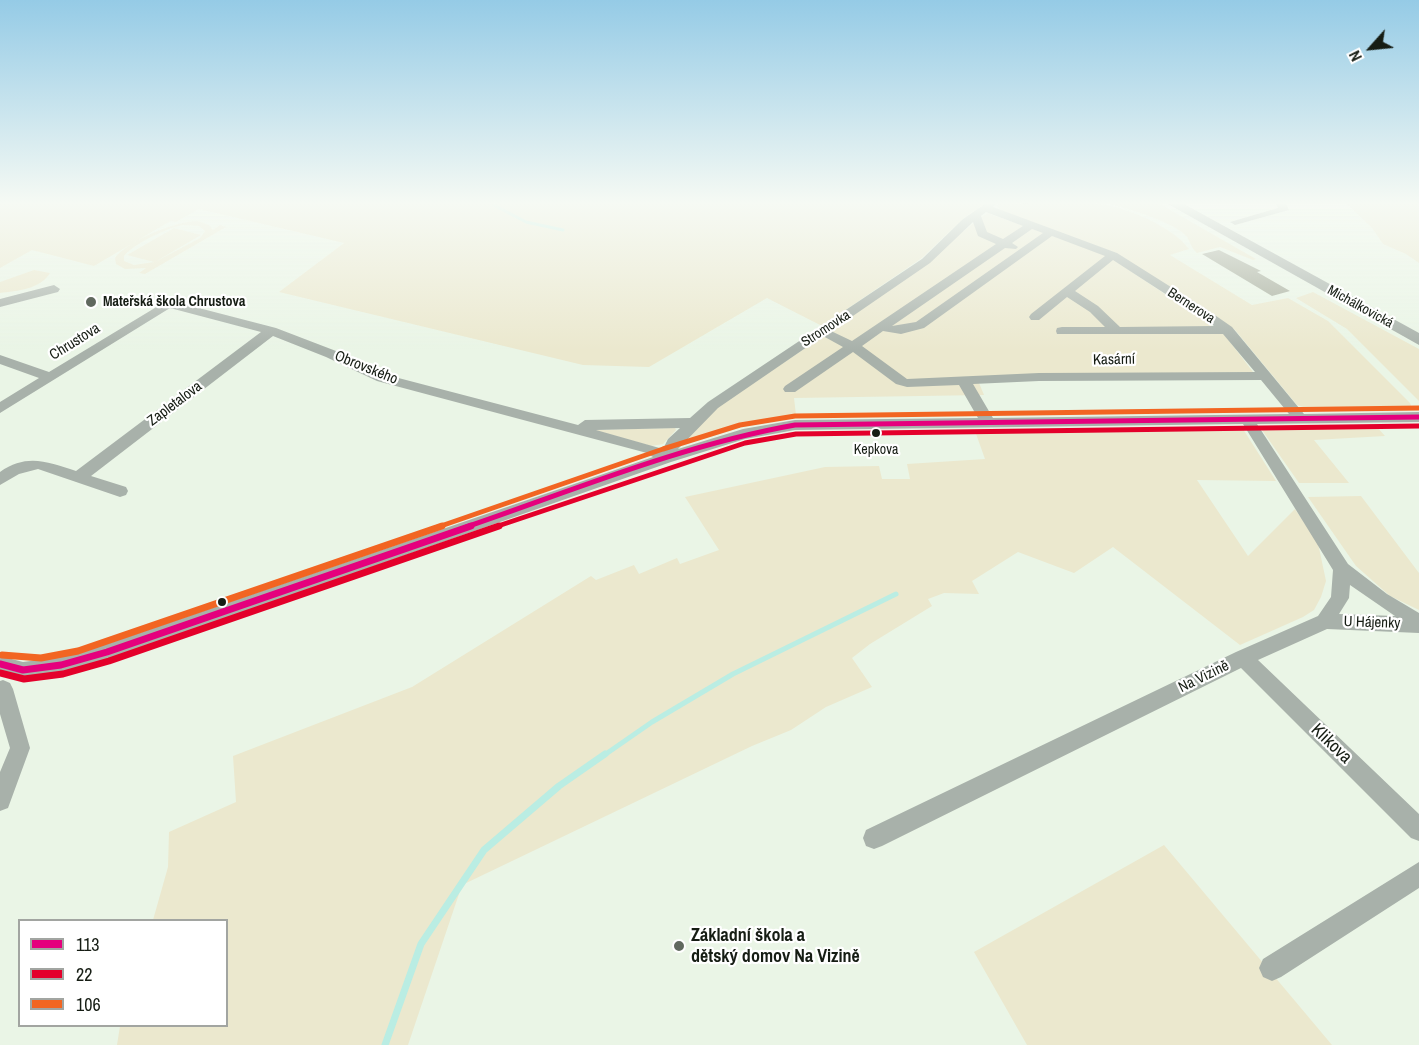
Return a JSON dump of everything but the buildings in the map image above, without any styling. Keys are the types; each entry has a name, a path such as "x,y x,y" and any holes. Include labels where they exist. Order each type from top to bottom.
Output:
{"street":[{"name":"Stromovka","path":"666,458 673,443 692,423 742,384 935,253"},
{"path":"790,389 991,253"},
{"path":"882,327 901,330 920,325 1022,253"},
{"name":"Bernerova","path":"1107,253 1227,330 1301,419"},
{"name":"Michálkovická","path":"1262,253 1419,340"},
{"path":"1035,316 1113,255"},
{"path":"0,303 54,289"},
{"name":"Kasární","path":"1067,292 1094,309 1116,330"},
{"name":"Obrovského","path":"168,304 272,330 382,378 652,449 666,458"},
{"name":"Chrustova","path":"0,408 168,304"},
{"name":"Zapletalova","path":"78,477 272,330"},
{"name":"Kasární","path":"1062,331 1227,330"},
{"path":"822,331 853,346 880,364 900,382 964,381 988,422"},
{"path":"790,353 820,369"},
{"path":"0,359 51,377"},
{"name":"Kasární","path":"964,381 1265,376"},
{"path":"0,664 23,670 61,665 150,638 666,458 743,434 795,426 1419,417"},
{"path":"1247,419 1342,569 1340,598 1325,621"},
{"name":"Obrovského","path":"566,426 692,423"},
{"path":"0,480 14,470 38,464 120,491"},
{"name":"U Hájenky","path":"1342,569 1381,599 1419,623"},
{"name":"U Hájenky","path":"1325,621 1419,623"},
{"name":"Na Vizině","path":"874,838 1243,658 1325,621"},
{"name":"Klikova","path":"1243,658 1419,830"},
{"path":"0,800 20,748 2,690 23,670"},
{"path":"1272,968 1419,874"}],"shaded area":[{"path":"0,253 27,253 0,268"},
{"path":"43,253 117,253 94,266"},
{"path":"119,253 127,253 124,256 124,261 134,265 154,262 127,255 131,253 171,253 155,262 172,253 182,253 145,274 139,273 146,268 125,269 116,264 115,258"},
{"path":"331,253 927,253 822,326 767,298 649,367 583,365 279,292"},
{"path":"935,253 1101,253 1224,334 1253,372 977,378 984,395 794,398 796,415 726,429 683,443 703,417 844,322"},
{"path":"1116,253 1177,253 1170,255 1252,305 1288,298 1328,321 1410,403 1412,408 1315,411 1297,405 1235,330"},
{"path":"1235,253 1245,253 1256,259 1253,260"},
{"path":"1403,253 1419,253 1419,263"},
{"path":"34,270 50,273 35,286 0,293 0,282"},
{"path":"1313,292 1419,349 1419,401 1347,329 1296,298"},
{"path":"1238,427 1243,429 1276,481 1197,480 1248,556 1295,509 1318,543 1326,581 1321,597 1314,610 1303,617 1240,645 1113,547 1074,573 1018,552 972,581 979,594 944,593 928,599 932,606 870,644 852,658 872,687 826,707 791,730 752,746 462,885 408,1045 117,1045 120,1027 228,1027 228,919 153,919 168,867 169,832 236,802 233,756 412,687 591,576 596,580 634,565 639,574 677,558 680,564 719,550 685,497 825,467 879,466 882,479 910,479 907,464 985,459 975,431"},
{"path":"1377,427 1385,436 1314,440 1349,483 1299,483 1262,430"},
{"path":"675,428 676,430 663,444 651,446 594,430"},
{"path":"1361,496 1419,573 1419,610 1390,596 1356,566 1308,497"},
{"path":"1164,845 1332,1045 1027,1045 974,952"}],"waterway":[{"path":"603,756 652,722 733,674 896,594"},
{"path":"385,1045 421,944 484,850 559,786 605,754"}],"transit line":[{"name":"106","path":"2,655 28,659 53,657 104,643 663,449 740,425 795,416 1419,408"},
{"name":"113","path":"0,664 23,670 61,665 107,652 666,458 743,434 795,425 1419,417"},
{"name":"22","path":"0,673 24,679 63,674 109,661 669,467 745,443 796,434 1419,426"}],"place":[{"name":"Mateřská škola Chrustova","path":"91,302"},
{"name":"Kepkova","path":"876,433"},
{"name":"Základní škola a dětský domov Na Vizině","path":"679,946"}]}
